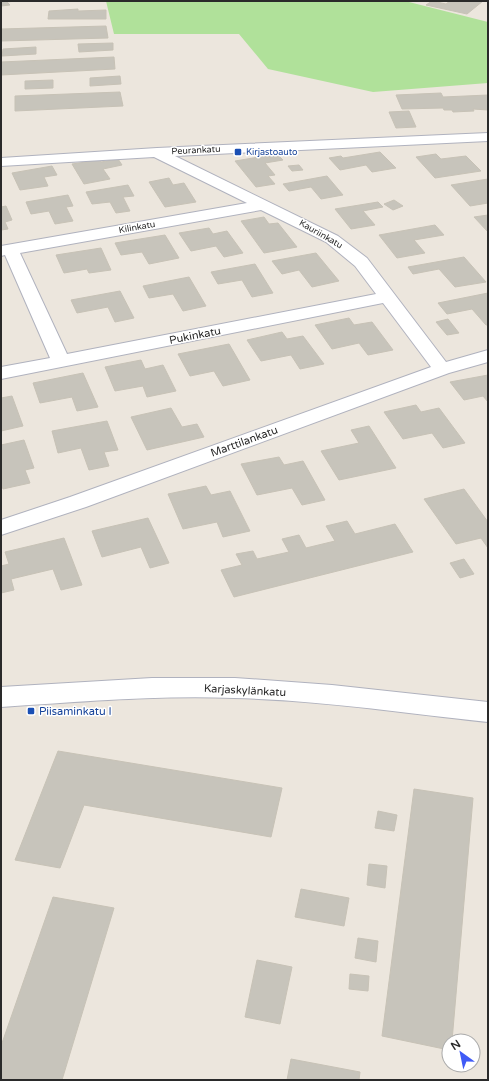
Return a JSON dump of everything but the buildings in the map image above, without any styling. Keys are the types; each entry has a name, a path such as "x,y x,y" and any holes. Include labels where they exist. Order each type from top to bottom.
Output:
{"street":[{"path":"482,137 488,149"},
{"name":"Peurankatu","path":"1,162 156,152 482,137"},
{"name":"Kauriinkatu","path":"156,152 304,224 345,248 361,262 442,369"},
{"name":"Kilinkatu","path":"61,361 6,250 263,205"},
{"name":"Pukinkatu","path":"1,373 388,297"},
{"name":"Marttilankatu","path":"1,528 78,502 442,369 488,356"},
{"name":"Karjaskylänkatu","path":"1,697 138,688 235,688 332,694 488,712"}],"green space":[{"path":"106,1 405,1 488,22 488,83 373,92 268,69 239,34 114,34"}],"place":[{"name":"Kirjastoauto","path":"238,152"},
{"name":"Piisaminkatu I","path":"31,711"}]}
